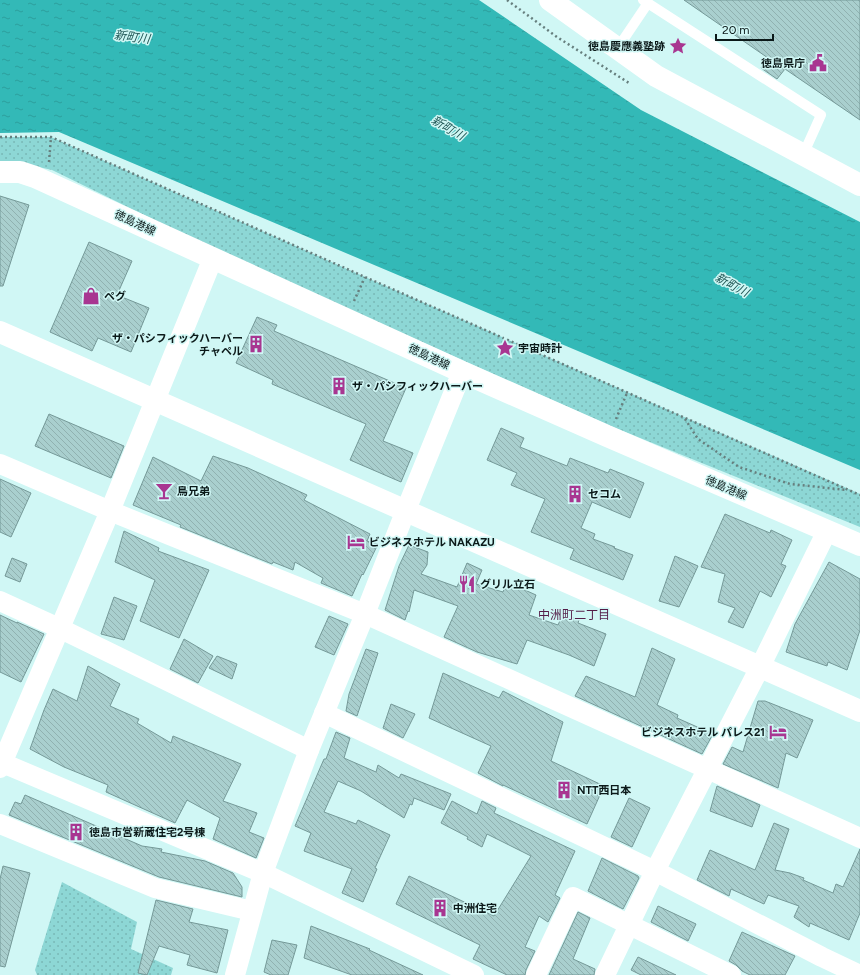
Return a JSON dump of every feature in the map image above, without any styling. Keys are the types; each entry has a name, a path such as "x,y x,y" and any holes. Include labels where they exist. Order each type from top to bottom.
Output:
{"street":[{"path":"550,0 656,76 860,185"},
{"name":"徳島港線","path":"0,172 20,172 35,177 462,372 860,545"},
{"path":"213,258 110,511 0,764 263,873 474,975"},
{"path":"0,332 860,711"},
{"path":"235,975 263,873 309,750 462,372"},
{"path":"0,464 110,511 365,614 860,838"},
{"path":"605,975 655,871 760,667 827,531"},
{"path":"0,600 309,750"},
{"path":"324,714 655,871 860,975"},
{"path":"0,824 155,888 252,911"},
{"path":"536,975 573,896 731,975"}],"lane":[{"path":"617,49 646,2 821,115 803,154"}],"path":[{"path":"507,0 557,37"},
{"path":"0,137 51,137 627,393 860,494"},
{"path":"49,162 51,137"},
{"path":"353,303 365,277"},
{"path":"615,421 627,393"},
{"path":"684,418 698,439 739,467 790,484 850,490"}],"shaded area":[{"path":"0,137 51,137 365,277 860,494 860,527 613,427 220,252 52,170 12,161 0,162"},
{"path":"62,882 137,922 131,949 173,968 171,975 37,975 35,970"}],"water":[{"name":"新町川","path":"0,0 479,0 641,110 860,222 860,470 59,132 0,133"}],"building":[{"name":"徳島県庁","path":"684,0 860,0 860,120 785,69 777,79 761,68 768,58"},
{"path":"0,196 29,205 3,286 0,286"},
{"name":"ペグ","path":"89,242 132,261 117,295 149,308 131,352 98,338 92,351 50,332"},
{"name":"ザ・パシフィックハーバー","path":"257,317 277,325 274,331 406,388 383,441 413,453 401,482 350,460 366,424 272,384 273,380 236,363"},
{"path":"49,414 124,446 111,478 35,446"},
{"path":"501,428 524,438 520,447 567,466 570,458 608,473 610,469 644,483 630,518 592,502 581,528 595,534 593,539 633,555 623,580 570,559 574,549 531,532 545,499 511,485 517,473 487,460"},
{"path":"213,456 248,468 307,495 304,500 370,534 367,541 378,544 352,596 321,583 323,578 295,562 293,570 273,562 272,564 180,527 181,525 133,505 153,457 201,481"},
{"path":"0,479 31,493 11,537 0,532"},
{"path":"725,514 770,533 771,530 792,540 781,564 786,566 771,597 760,591 743,628 728,622 735,608 718,602 725,574 701,567"},
{"path":"124,531 159,548 158,551 209,570 179,638 140,621 155,580 115,562"},
{"path":"409,545 428,552 427,565 421,574 457,587 467,563 482,570 476,584 503,592 507,582 536,595 529,615 558,625 563,614 579,620 578,623 606,634 594,666 569,655 527,640 517,664 477,652 444,637 458,606 414,590 409,612 408,611 405,620 385,610 399,566"},
{"path":"675,556 698,566 679,607 659,601"},
{"path":"12,558 27,564 20,582 5,576"},
{"path":"829,562 860,579 860,630 847,670 828,662 827,666 786,652 795,624"},
{"path":"114,597 137,606 124,640 101,634"},
{"path":"0,615 44,634 21,682 0,672"},
{"path":"329,616 348,624 334,655 315,647"},
{"path":"184,639 213,656 198,683 170,669"},
{"path":"652,648 675,659 657,705 678,715 677,718 713,734 702,754 575,696 586,676 635,697"},
{"path":"366,649 378,653 357,716 346,711 349,694"},
{"path":"217,656 237,664 232,679 209,668"},
{"path":"88,666 120,684 110,706 139,719 137,723 171,743 173,736 241,764 223,801 257,813 249,832 264,838 256,858 213,839 220,818 187,800 175,823 106,792 108,785 64,767 30,749 53,689 77,701"},
{"path":"443,673 499,698 503,691 563,722 551,761 604,786 587,824 478,773 491,746 429,718"},
{"name":"ビジネスホテル パレス21","path":"758,701 765,701 813,720 797,758 786,753 778,788 723,764 732,747 743,752"},
{"path":"391,704 415,714 403,738 383,728"},
{"path":"336,732 350,738 344,758 376,772 378,765 399,778 401,774 451,794 444,810 414,798 412,805 410,804 404,818 361,791 338,781 324,812 356,824 358,820 390,835 375,868 377,869 363,902 342,893 352,869 304,851 311,833 295,826 324,759 326,759"},
{"path":"717,786 760,805 752,827 710,811"},
{"path":"25,795 142,846 162,849 161,852 205,861 233,873 242,887 242,897 159,877 9,815 15,802 21,804"},
{"path":"629,798 650,808 632,847 611,837"},
{"path":"452,801 477,814 482,801 496,808 494,813 575,851 555,895 560,898 548,922 539,916 525,947 535,951 525,975 507,975 473,959 480,945 396,904 409,876 494,916 531,856 487,834 482,847 467,839 468,837 441,823"},
{"path":"774,823 789,829 775,870 804,878 803,880 833,893 836,884 843,887 860,849 860,913 849,940 810,923 809,927 794,917 799,906 768,895 764,904 731,889 729,896 697,880 710,850 755,870"},
{"path":"602,858 638,876 639,878 623,909 588,891"},
{"path":"3,866 30,873 5,967 0,966 0,879"},
{"path":"156,900 193,909 189,922 228,930 217,973 187,965 190,955 159,946 147,975 138,973"},
{"path":"658,906 696,924 688,941 651,922"},
{"path":"578,912 590,918 573,959 595,969 594,975 549,975"},
{"path":"311,926 370,949 369,950 423,975 352,975 304,958"},
{"path":"742,932 795,956 785,975 750,975 729,961"},
{"path":"272,940 297,945 288,975 271,975 264,972"},
{"path":"638,957 676,975 641,975 631,970"}],"place":[{"name":"徳島慶應義塾跡","path":"678,46"},
{"name":"徳島県庁","path":"818,63"},
{"name":"ペグ","path":"91,296"},
{"name":"ザ・パシフィックハーバー チャペル","path":"256,344"},
{"name":"宇宙時計","path":"505,348"},
{"name":"ザ・パシフィックハーバー","path":"339,386"},
{"name":"鳥兄弟","path":"164,491"},
{"name":"セコム","path":"575,494"},
{"name":"ビジネスホテル NAKAZU","path":"356,542"},
{"name":"グリル立石","path":"467,584"},
{"name":"ビジネスホテル パレス21","path":"778,732"},
{"name":"NTT西日本","path":"564,790"},
{"name":"徳島市営新蔵住宅2号棟","path":"76,832"},
{"name":"中洲住宅","path":"440,908"}],"district":[{"name":"中洲町二丁目","path":"574,615"}]}
